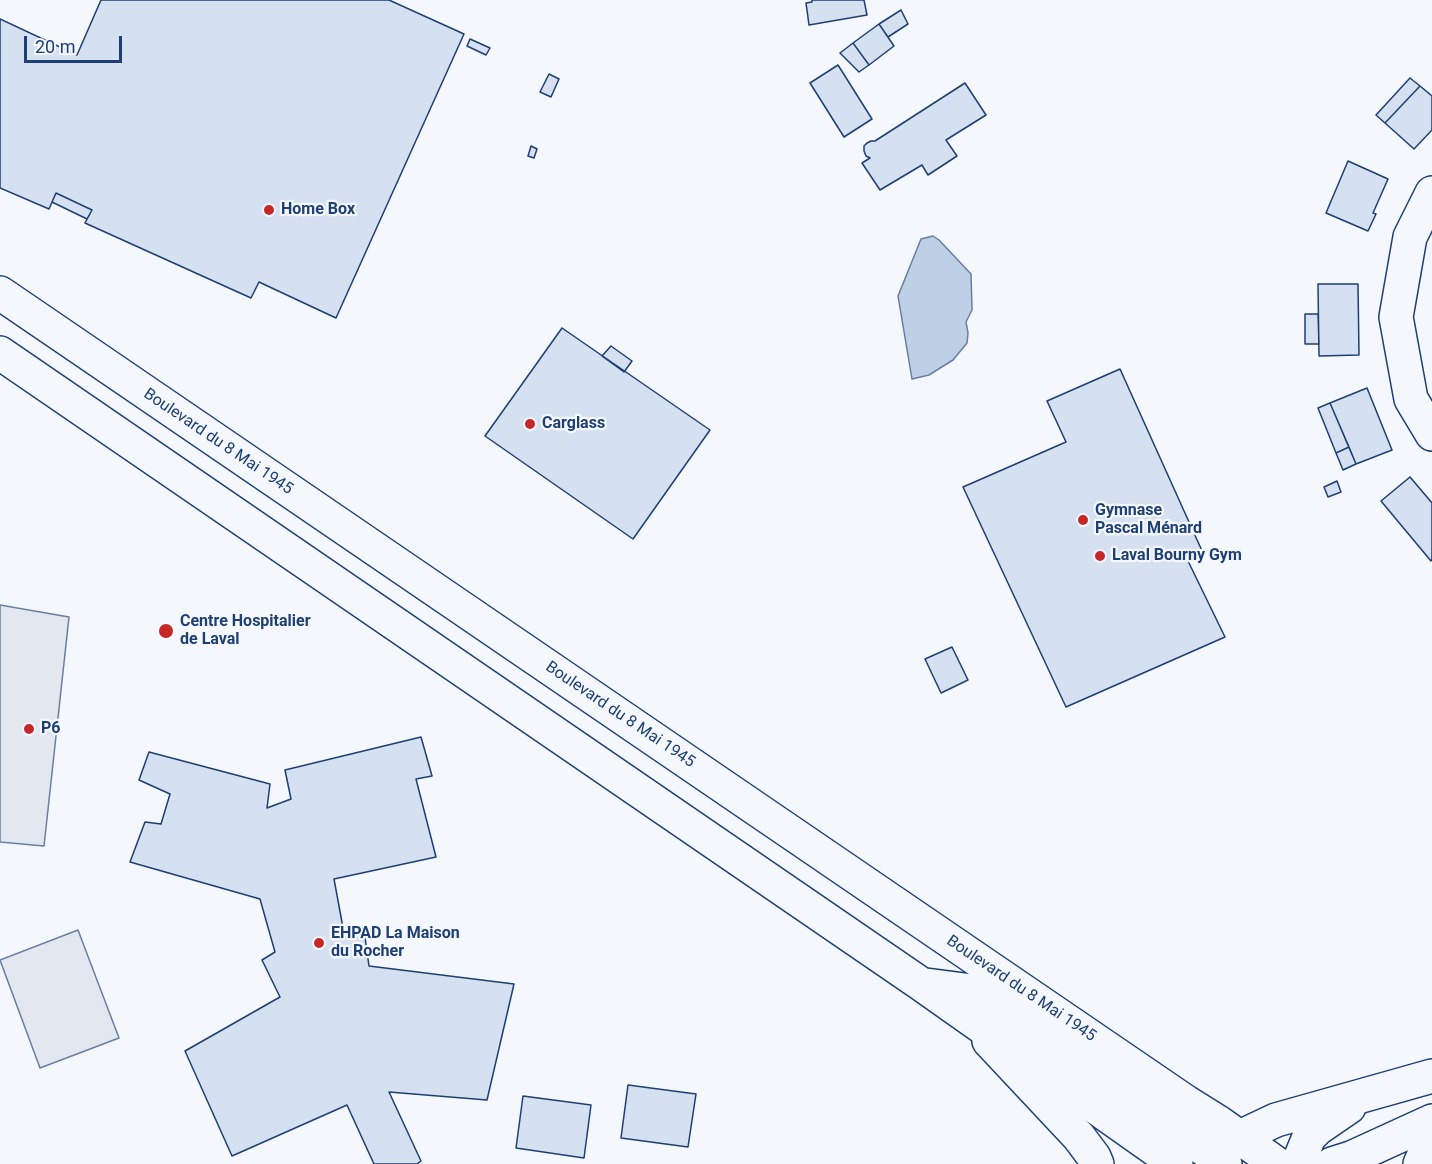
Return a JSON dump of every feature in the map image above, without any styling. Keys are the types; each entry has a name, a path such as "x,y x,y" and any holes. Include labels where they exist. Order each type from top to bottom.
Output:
{"main road":[{"path":"1432,193 1410,237 1396,317 1411,399 1432,434"},
{"name":"Boulevard du 8 Mai 1945","path":"0,293 1186,1102 1221,1149 1277,1164"},
{"path":"0,353 921,984 1176,1164"},
{"path":"921,984 980,992 1221,1149 1276,1120 1432,1076"},
{"path":"965,1016 1079,1137 1097,1164"},
{"path":"1298,1164 1309,1137 1317,1129 1368,1094"},
{"path":"1332,1164 1351,1158 1432,1122"},
{"path":"1420,1164 1432,1136"}],"shaded area":[{"name":"P6","path":"0,605 69,617 44,846 0,842"},
{"path":"78,930 119,1038 40,1068 0,960"}],"water":[{"path":"933,236 971,274 972,310 966,322 967,343 953,360 929,375 912,379 898,296 921,239"}],"building":[{"path":"101,0 389,0 464,34 336,318 259,282 251,298 85,223 92,210 56,193 49,209 0,188 0,19 77,55"},
{"path":"812,0 864,0 867,15 809,25 806,3"},
{"path":"901,10 908,24 888,37 879,24"},
{"path":"879,24 894,46 869,65 853,43"},
{"path":"470,39 490,48 486,55 467,46"},
{"path":"853,43 869,65 859,72 840,53"},
{"path":"838,65 872,119 844,137 810,83"},
{"path":"549,74 559,79 551,97 540,92"},
{"path":"1410,78 1420,86 1385,123 1376,115"},
{"path":"965,83 986,115 946,140 957,156 928,175 922,165 880,190 862,163 870,158 866,156 864,146"},
{"path":"1420,86 1432,96 1432,130 1414,149 1385,123"},
{"path":"531,146 537,149 534,158 528,156"},
{"path":"1348,161 1388,179 1368,231 1326,213"},
{"path":"56,193 92,210 87,219 52,202"},
{"path":"1318,284 1358,284 1359,355 1319,356"},
{"path":"1305,314 1318,314 1319,344 1305,344"},
{"path":"562,328 710,430 633,539 485,436"},
{"path":"611,346 632,361 624,372 602,356"},
{"name":"Gymnase Pascal Ménard","path":"1120,369 1203,553 1188,561 1225,637 1066,707 963,487 1066,442 1047,401"},
{"path":"1367,388 1392,450 1356,464 1330,403"},
{"path":"1330,403 1349,447 1336,453 1318,408"},
{"path":"1349,447 1356,464 1343,470 1336,453"},
{"path":"1410,477 1432,503 1431,561 1381,501"},
{"path":"1337,481 1341,492 1328,497 1324,487"},
{"path":"952,647 968,680 941,693 925,659"},
{"name":"EHPAD La Maison du Rocher","path":"421,737 432,776 416,779 436,857 334,879 344,933 364,930 369,966 514,984 487,1100 389,1092 421,1161 417,1164 374,1164 347,1105 232,1156 185,1051 280,997 262,960 275,952 260,899 130,862 145,822 161,824 170,794 139,780 149,752 270,784 267,808 291,799 285,770"},
{"path":"628,1085 696,1094 688,1147 621,1138"},
{"path":"523,1096 591,1105 584,1158 516,1148"}],"place":[{"name":"Home Box","path":"269,210"},
{"name":"Carglass","path":"530,424"},
{"name":"Gymnase Pascal Ménard","path":"1083,520"},
{"name":"Laval Bourny Gym","path":"1100,556"},
{"name":"Centre Hospitalier de Laval","path":"166,631"},
{"name":"P6","path":"29,729"},
{"name":"EHPAD La Maison du Rocher","path":"319,943"}]}
